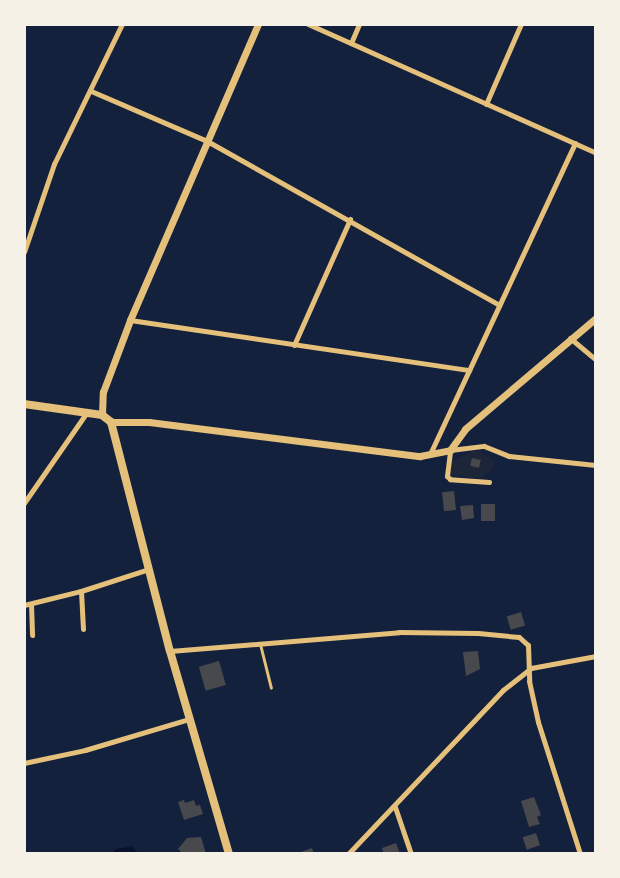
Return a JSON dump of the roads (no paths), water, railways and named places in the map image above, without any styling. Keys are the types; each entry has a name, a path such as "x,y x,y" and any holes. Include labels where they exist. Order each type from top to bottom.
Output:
{"main road":[{"path":"24,404 102,415 111,422 170,651 229,854"}],"street":[{"path":"24,252 54,164 122,24"},
{"path":"102,415 104,392 130,320 258,24"},
{"path":"308,24 596,153"},
{"path":"351,43 359,24"},
{"path":"486,104 521,24"},
{"path":"91,91 207,141 499,304"},
{"path":"430,454 575,143"},
{"path":"294,345 350,219"},
{"path":"489,482 450,479 447,476 450,450 465,429 596,318"},
{"path":"130,320 469,370"},
{"path":"570,338 596,360"},
{"path":"24,503 87,412"},
{"path":"111,422 149,422 410,455 484,446 509,456 596,465"},
{"path":"24,605 81,591 149,569"},
{"path":"81,591 83,629"},
{"path":"31,604 32,635"},
{"path":"170,651 399,632 478,633 519,637 525,641 531,668 529,681 538,722 580,854"},
{"path":"348,854 395,807 503,690 531,668 596,656"},
{"path":"24,763 85,750 189,719"},
{"path":"395,807 411,854"}],"lane":[{"path":"260,644 271,688"}]}
